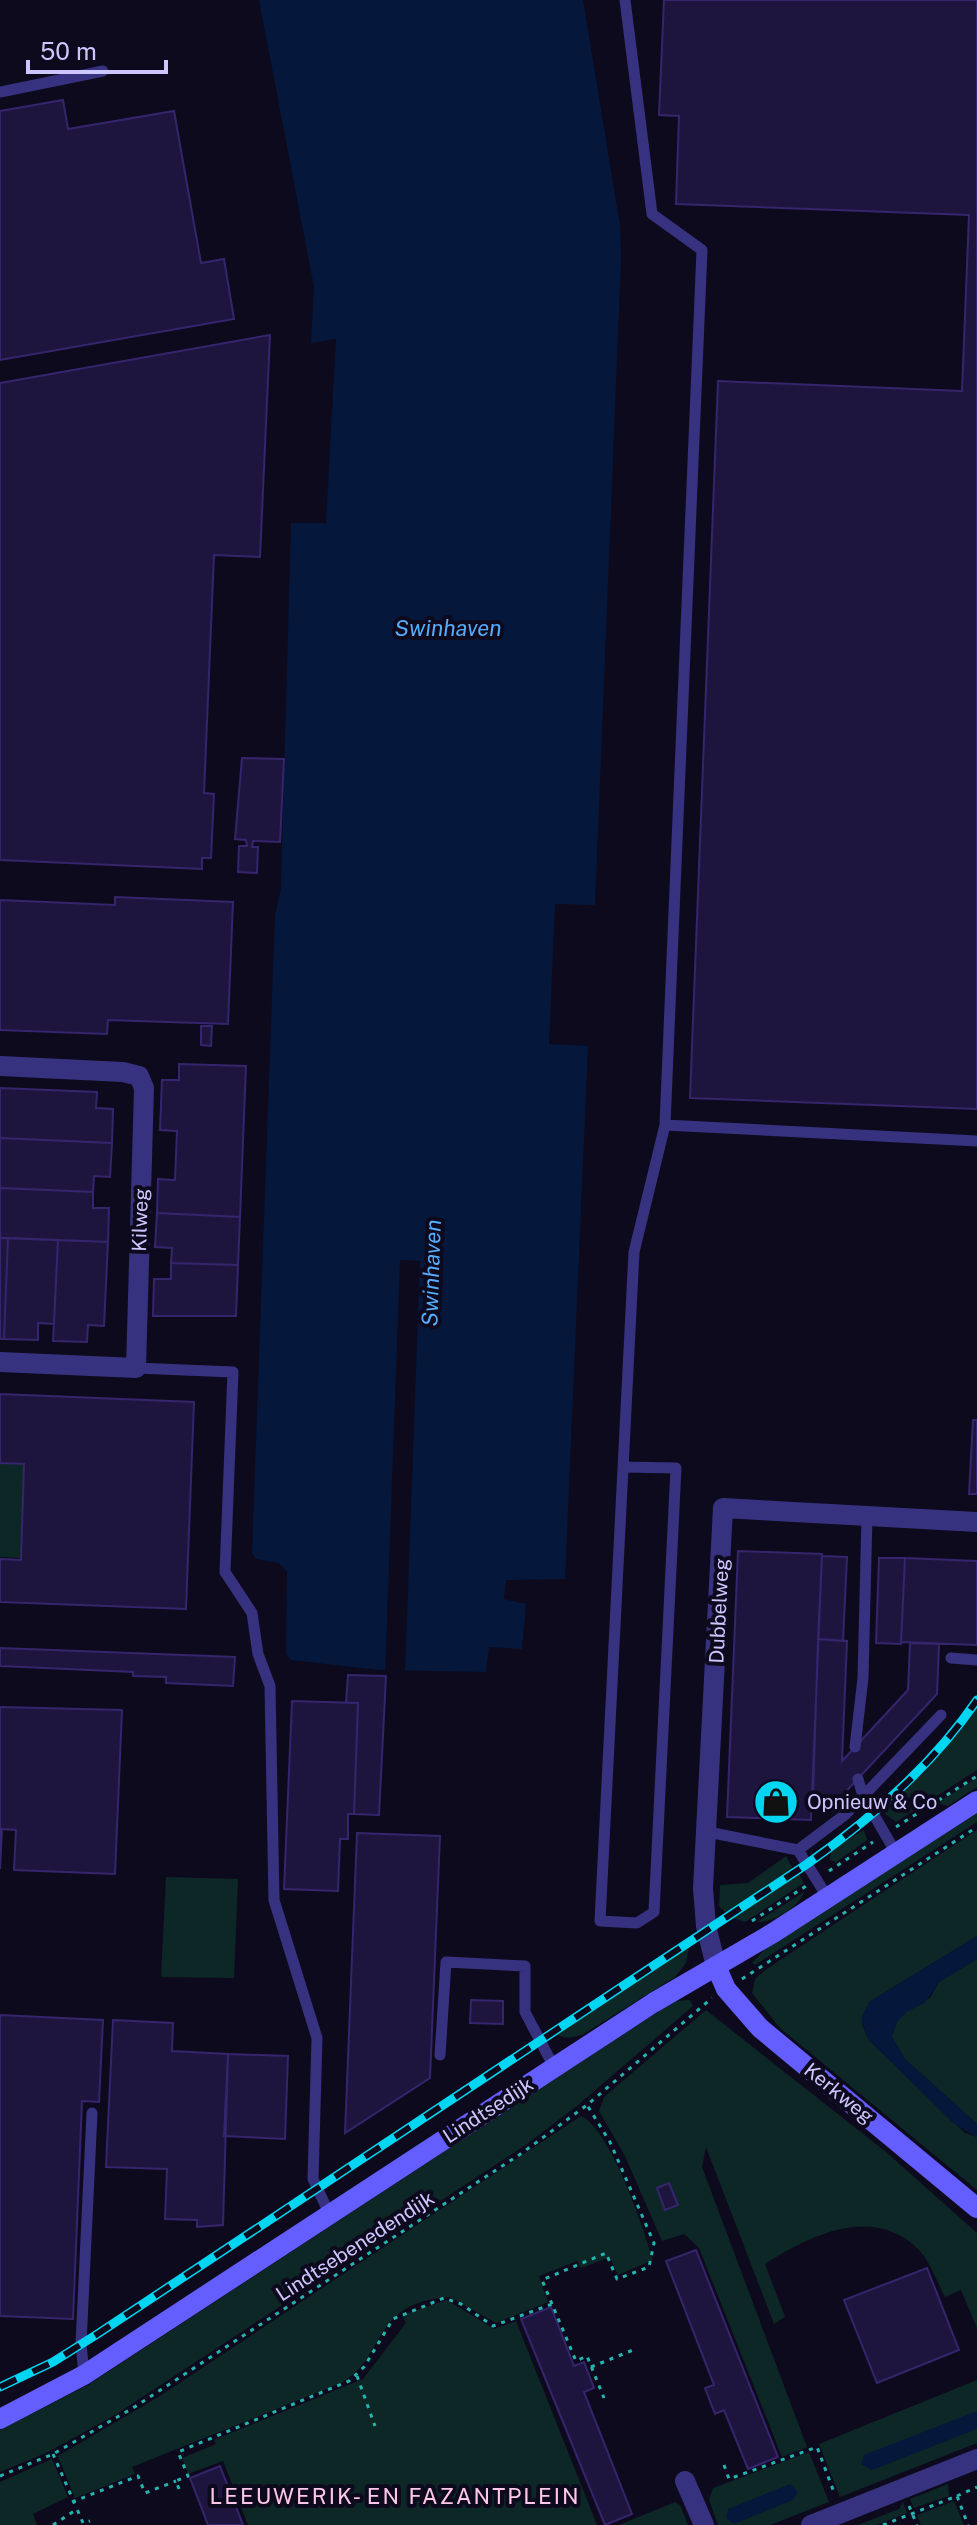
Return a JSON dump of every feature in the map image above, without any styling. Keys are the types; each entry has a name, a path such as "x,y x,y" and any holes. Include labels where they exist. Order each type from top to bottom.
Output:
{"main road":[{"name":"Lindtsedijk","path":"0,2419 84,2375 554,2067 828,1898 977,1801"},
{"name":"Kerkweg","path":"716,1966 726,1989 760,2028 977,2208"}],"street":[{"name":"Kilweg","path":"0,1066 123,1072 139,1076 144,1088 136,1368"},
{"path":"0,1362 136,1368"},
{"name":"Dubbelweg","path":"716,1966 704,1910 723,1508 977,1522"},
{"path":"811,2525 977,2459"},
{"path":"685,2481 704,2525"}],"lane":[{"path":"623,1467 676,1468 654,1912 637,1923 600,1921 623,1467 634,1252 665,1125 702,250 652,214 625,0"},
{"path":"0,92 103,71"},
{"path":"665,1125 977,1141"},
{"path":"136,1368 233,1372 225,1572 252,1613 258,1654 270,1686 274,1900 317,2038 313,2179 330,2215"},
{"path":"855,1747 863,1678 867,1516"},
{"path":"951,1658 977,1660"},
{"path":"798,1850 863,1796 941,1715"},
{"path":"858,1779 863,1796 896,1853"},
{"path":"708,1832 798,1850 828,1898"},
{"path":"440,2055 446,1962 525,1966 525,2012 554,2067"},
{"path":"84,2375 81,2344 92,2113"}],"path":[{"path":"749,1923 977,1776"},
{"path":"758,1969 977,1827"},
{"name":"Lindtsebenedendijk","path":"0,2476 53,2454 133,2408 509,2162 587,2105 702,2005"},
{"path":"587,2105 610,2142 654,2243 649,2267 617,2279 606,2253 542,2280 576,2361 587,2356 604,2398"},
{"path":"72,2502 138,2476 145,2493 188,2476 178,2452 335,2389 357,2376 393,2319 418,2307 444,2298 452,2300 493,2326 552,2304"},
{"path":"591,2367 633,2350"},
{"path":"357,2376 375,2426"},
{"path":"724,2465 729,2479 817,2447 841,2513"},
{"path":"53,2454 83,2523 90,2521"},
{"path":"176,2481 179,2489"},
{"path":"883,2525 977,2487"},
{"path":"957,2496 968,2525"},
{"path":"53,2525 77,2509"},
{"path":"912,2513 917,2525"}],"green space":[{"path":"0,1463 24,1464 21,1558 0,1557"},
{"path":"977,1708 977,1770 896,1822 884,1813 885,1808 925,1771"},
{"path":"977,1778 977,1787 948,1806 937,1803"},
{"path":"977,1813 977,1822 755,1965 752,1963 765,1949"},
{"path":"864,1830 867,1840 836,1862 830,1860 831,1850"},
{"path":"977,1830 977,1936 869,2002 862,2024 868,2039 965,2133 977,2137 977,2190 780,2028 752,1993 755,1979 765,1970"},
{"path":"786,1856 793,1869 726,1913 719,1906 720,1885 748,1883"},
{"path":"798,1873 804,1883 745,1922 733,1918"},
{"path":"166,1877 238,1879 234,1978 161,1977"},
{"path":"804,1892 797,1903 784,1913 757,1922"},
{"path":"689,1947 686,1963 675,1977 582,2035 567,2038 557,2035"},
{"path":"977,1959 977,2124 905,2059 892,2037 897,2021 906,2012 930,1998 939,1982"},
{"path":"690,2000 693,2006 578,2105 527,2144 115,2415 48,2452 0,2472 0,2430 88,2385 644,2021 676,2001"},
{"path":"706,2010 886,2152 977,2233 977,2328 961,2290 945,2297 918,2249 900,2236 881,2228 861,2227 821,2235 765,2264 785,2317 774,2324 706,2147 702,2167 807,2447 782,2457 699,2248 684,2234 662,2241 625,2156 599,2111 604,2097"},
{"path":"581,2116 604,2140 614,2159 634,2204 653,2260 618,2275 610,2257 581,2268 577,2261 539,2276 548,2302 496,2323 450,2297 424,2301 393,2319 367,2359 341,2383 132,2467 135,2474 75,2498 58,2456 160,2396"},
{"path":"447,2300 494,2329 516,2321 597,2525 248,2525 223,2461 188,2474 182,2458 216,2444 214,2440 363,2379 406,2323 402,2315"},
{"path":"977,2380 977,2443 840,2497 819,2444"},
{"path":"809,2452 829,2502 770,2525 718,2525 709,2500 713,2488"},
{"path":"52,2459 68,2497 33,2514 37,2525 0,2525 0,2482"},
{"path":"948,2484 949,2496 914,2508 910,2499"},
{"path":"954,2501 964,2525 921,2525 917,2515"},
{"path":"675,2502 680,2505 688,2525 619,2525"},
{"path":"903,2502 907,2513 877,2525 858,2525 899,2509"}],"water":[{"name":"Swinhaven","path":"259,0 583,0 620,226 595,905 555,904 549,1044 588,1046 565,1579 506,1580 504,1599 526,1604 522,1649 489,1647 486,1672 379,1670 291,1660 286,1654 287,1572 279,1563 256,1559 252,1553 275,915 281,888 291,523 326,523 336,339 311,343 314,287"},
{"path":"977,1936 977,1959 939,1982 925,2003 906,2012 897,2022 892,2037 905,2059 977,2124 977,2137 953,2123 868,2039 861,2018 869,2002"},
{"path":"977,2411 977,2429 871,2470 861,2464 864,2455"},
{"path":"790,2484 798,2492 793,2500 734,2524 726,2518 728,2509"}],"pier":[{"path":"400,1260 420,1261 405,1674 385,1674"}],"building":[{"path":"664,0 977,0 977,1109 690,1098 718,381 962,391 969,215 676,204 679,116 659,115"},
{"path":"63,100 68,129 174,111 201,263 224,259 234,319 0,360 0,111"},
{"path":"270,335 260,557 214,555 204,793 214,794 211,858 202,858 202,869 0,860 0,383"},
{"path":"242,758 284,759 280,842 253,841 252,847 258,847 257,873 238,872 239,846 247,846 246,840 235,839"},
{"path":"115,897 233,902 228,1024 108,1020 107,1034 0,1030 0,900 115,905"},
{"path":"201,1026 212,1026 211,1046 201,1045"},
{"path":"179,1064 246,1066 240,1217 157,1213 158,1179 175,1180 177,1131 160,1130 162,1080 179,1080"},
{"path":"0,1088 97,1092 96,1108 113,1109 112,1143 0,1138"},
{"path":"0,1138 112,1143 110,1177 94,1176 93,1192 0,1188"},
{"path":"0,1188 93,1192 93,1208 109,1208 108,1242 0,1238"},
{"path":"157,1213 240,1217 238,1265 171,1263 172,1248 155,1247"},
{"path":"0,1238 8,1238 4,1339 0,1339"},
{"path":"8,1238 58,1240 54,1324 38,1323 38,1340 4,1339"},
{"path":"58,1240 108,1242 104,1326 88,1325 87,1342 53,1341"},
{"path":"171,1263 238,1265 236,1316 153,1316 154,1279 171,1279"},
{"path":"0,1394 194,1402 186,1609 0,1602 0,1559 21,1560 24,1464 0,1463"},
{"path":"973,1420 977,1420 977,1494 969,1494"},
{"path":"738,1551 822,1554 811,1820 727,1817"},
{"path":"822,1556 847,1557 843,1641 818,1639"},
{"path":"879,1558 905,1558 901,1644 876,1643"},
{"path":"905,1558 977,1561 977,1645 901,1642"},
{"path":"818,1639 847,1641 842,1761 908,1690 910,1643 939,1644 937,1694 840,1798 813,1797"},
{"path":"0,1648 235,1657 233,1686 166,1683 166,1677 133,1676 133,1672 0,1666"},
{"path":"348,1675 386,1676 379,1815 354,1814 358,1703 346,1703"},
{"path":"292,1701 358,1703 354,1814 348,1814 348,1839 340,1839 338,1891 284,1889"},
{"path":"0,1707 122,1710 115,1874 14,1870 16,1830 2,1829 0,1869"},
{"path":"357,1833 440,1836 430,2078 345,2133"},
{"path":"471,2000 503,2001 503,2024 470,2023"},
{"path":"0,2015 103,2020 99,2102 82,2101 73,2319 0,2316"},
{"path":"113,2020 173,2023 172,2051 228,2054 223,2225 197,2227 197,2220 165,2219 167,2169 106,2167"},
{"path":"228,2054 288,2056 285,2139 224,2136"},
{"path":"669,2183 678,2205 665,2210 657,2188"},
{"path":"696,2250 778,2457 748,2469 724,2410 715,2414 705,2388 714,2385 666,2261"},
{"path":"927,2268 959,2350 877,2383 844,2300"},
{"path":"551,2307 574,2366 584,2362 594,2388 584,2392 632,2514 605,2525 521,2319"},
{"path":"220,2466 243,2525 208,2525 190,2478"}],"railway":[{"path":"0,2387 53,2362 99,2333 807,1864 899,1790 940,1747 977,1700"}],"place":[{"name":"Opnieuw & Co","path":"776,1802"}],"district":[{"name":"LEEUWERIK- EN FAZANTPLEIN","path":"395,2496"}]}
